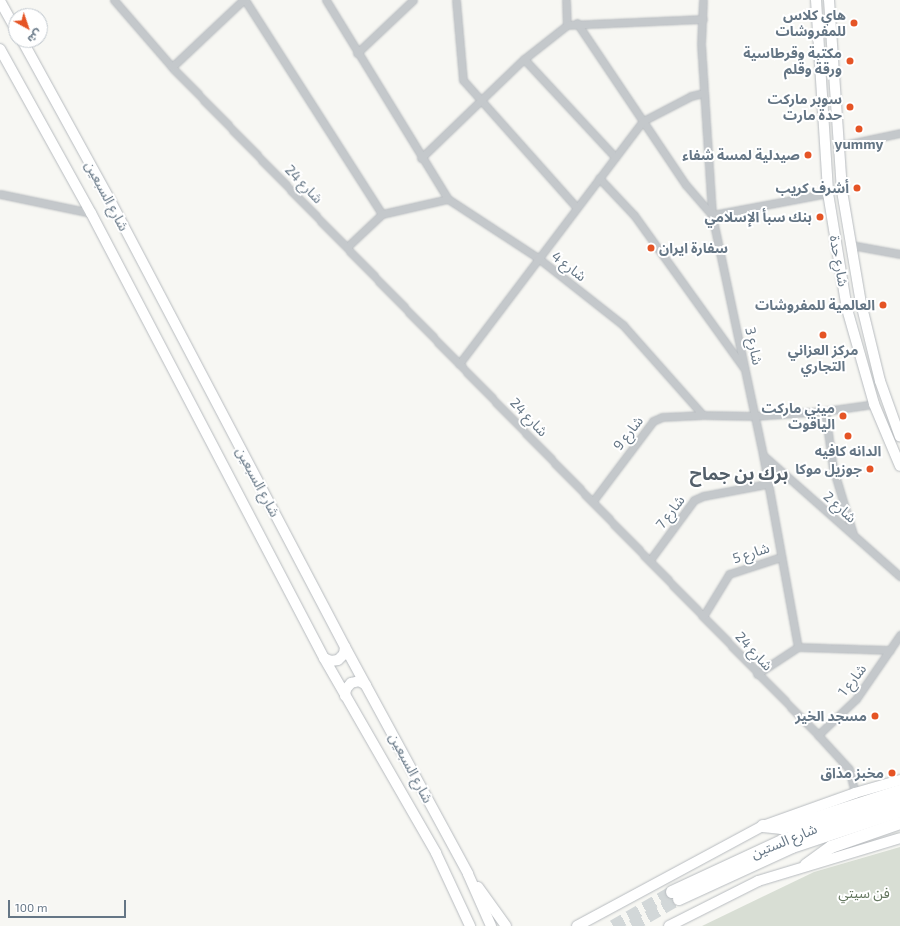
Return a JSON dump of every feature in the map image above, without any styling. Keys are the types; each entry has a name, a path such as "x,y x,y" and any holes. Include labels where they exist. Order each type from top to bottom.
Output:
{"highway":[{"path":"763,826 782,828 900,792"},
{"name":"شارع الستين","path":"900,800 784,840 676,896 792,847 900,811"},
{"path":"806,865 831,847 900,823"}],"main road":[{"name":"شارع حدة","path":"816,0 828,193 847,309 874,404 900,466"},
{"name":"شارع حدة","path":"829,0 842,191 861,303 880,381 900,436"},
{"path":"0,1 8,16"},
{"name":"شارع السبعين","path":"26,48 111,202 345,647 468,874 491,926"},
{"name":"شارع السبعين","path":"0,49 91,212 324,658 436,853 470,926"},
{"path":"324,658 331,661 338,660 344,654 345,647"},
{"path":"345,696 346,689 351,683 359,682 366,685"},
{"path":"577,926 763,826 855,793 900,780"},
{"path":"669,926 758,881 806,865 900,838"},
{"path":"468,874 506,926"}],"street":[{"name":"شارع 24","path":"114,0 172,66 704,616 757,674 818,735 848,769 855,793"},
{"path":"172,66 244,0 382,214"},
{"name":"شارع 4","path":"326,0 421,158 448,198 538,258 623,325 703,415"},
{"path":"357,53 413,0"},
{"path":"456,0 463,80 480,101 576,207"},
{"path":"566,0 567,25"},
{"name":"شارع 3","path":"703,0 704,93 712,215 763,455 767,484 798,647"},
{"path":"421,158 524,59 567,25 577,23 703,19"},
{"path":"577,23 686,185 712,215 828,193"},
{"path":"524,59 615,157"},
{"path":"459,364 576,207 643,121 691,96 704,93"},
{"path":"838,146 900,133"},
{"path":"599,178 634,215 746,370"},
{"path":"0,194 91,212"},
{"path":"347,247 382,214 448,198"},
{"path":"852,245 900,254"},
{"path":"703,415 755,416 825,411 874,404"},
{"path":"825,411 833,468 853,536"},
{"name":"شارع 9","path":"593,501 653,421 662,417 703,415"},
{"name":"شارع 2","path":"763,455 900,576"},
{"name":"شارع 7","path":"650,560 694,500 703,496 767,484"},
{"name":"شارع 5","path":"704,616 728,574 781,557"},
{"name":"شارع 1","path":"818,735 856,699 900,635"},
{"path":"757,674 798,647 890,650"}],"green space":[{"name":"فن سيتي","path":"900,847 900,926 702,926 814,872"}],"tunnel":[{"path":"613,926 672,892"},
{"path":"632,926 679,899"}],"place":[{"name":"هاي كلاس للمفروشات","path":"854,23"},
{"name":"مكتبة وقرطاسية ورقة وقلم","path":"850,61"},
{"name":"سوبر ماركت حدة مارت","path":"850,107"},
{"name":"yummy","path":"859,129"},
{"name":"صيدلية لمسة شفاء","path":"808,155"},
{"name":"أشرف كريب","path":"857,188"},
{"name":"بنك سبأ الإسلامي","path":"820,217"},
{"name":"سفارة ايران","path":"651,248"},
{"name":"العالمية للمفروشات","path":"883,305"},
{"name":"مركز العزاني التجاري","path":"823,335"},
{"name":"ميني ماركت الياقوت","path":"843,416"},
{"name":"الدانه كافيه","path":"848,436"},
{"name":"جوزيل موكا","path":"870,469"},
{"name":"مسجد الخير","path":"875,716"},
{"name":"مخبز مذاق","path":"892,773"}],"district":[{"name":"برك بن جماح","path":"739,473"}]}
